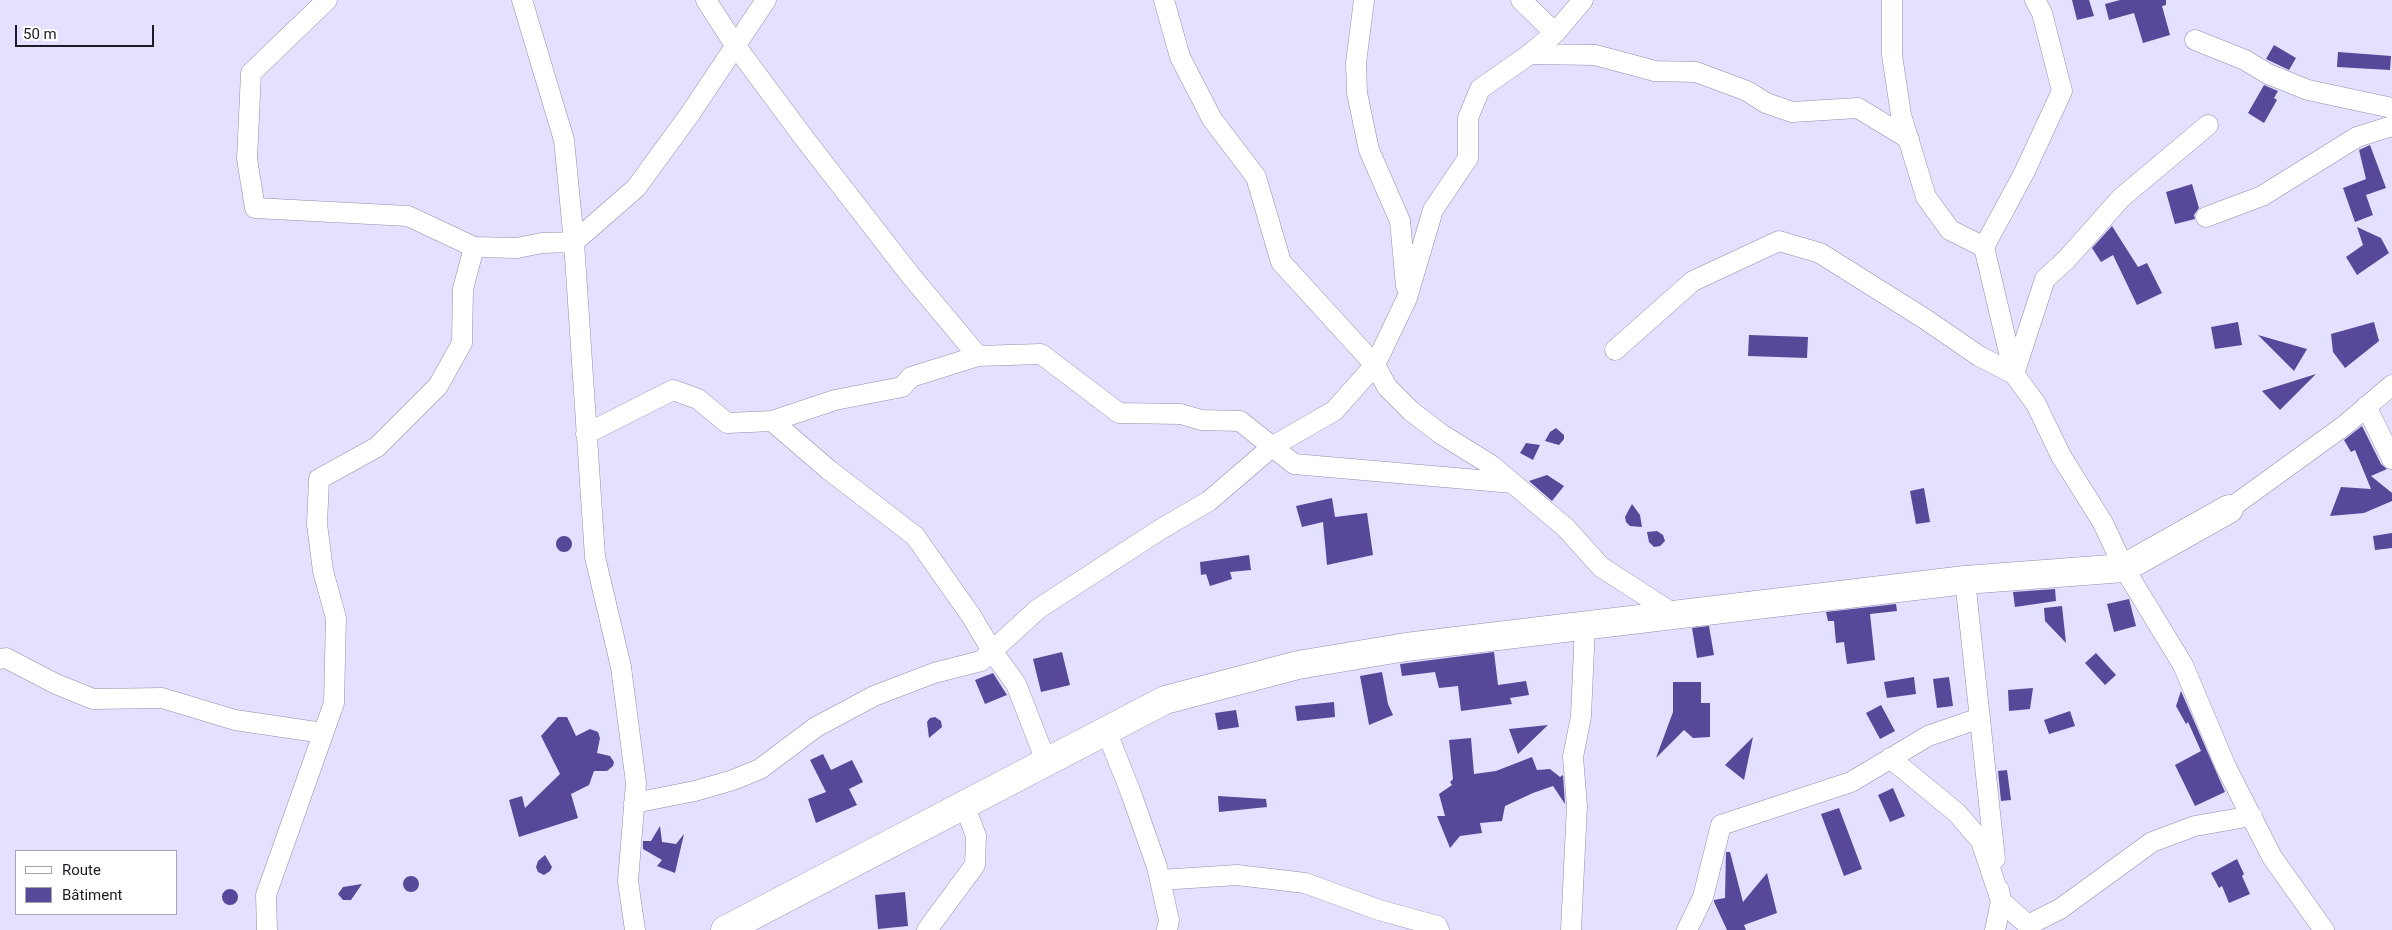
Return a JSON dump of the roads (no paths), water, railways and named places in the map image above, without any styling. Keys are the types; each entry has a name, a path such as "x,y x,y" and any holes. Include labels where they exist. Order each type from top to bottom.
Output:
{"main road":[{"path":"725,930 1165,700 1298,665 1406,647 1965,580 2124,568 2229,509"}],"street":[{"path":"327,0 251,73 247,159 255,208 408,216 474,246 517,248 542,243 574,242 636,188 690,114 766,0"},
{"path":"522,0 564,140 574,242 595,557 621,667 636,783 628,881 635,930"},
{"path":"706,0 735,45 804,138 911,276 978,356"},
{"path":"1164,0 1180,56 1212,119 1256,176 1281,262 1375,365 1387,387 1411,411 1441,434 1491,465 1513,483 1566,528 1601,567 1674,614"},
{"path":"1364,0 1356,63 1357,93 1369,150 1400,221 1407,298"},
{"path":"1521,0 1555,33"},
{"path":"634,803 695,791 760,769 816,728 874,696 934,674 981,660 1038,609 1161,529 1209,501 1273,446 1334,411 1375,365 1407,298 1433,210 1468,158 1468,118 1480,88 1530,54 1555,33 1583,0"},
{"path":"1892,0 1892,55 1901,115 1926,197 1950,230 1984,248"},
{"path":"2034,0 2042,13 2062,91 2024,173 1984,248 2014,374 2036,404 2062,456 2103,522 2124,568 2183,665 2226,767 2272,857 2324,930"},
{"path":"2195,40 2245,60 2268,74 2308,90 2392,108"},
{"path":"1530,54 1595,55 1655,71 1696,72 1747,91 1766,104 1792,112 1858,108 1909,139"},
{"path":"2014,374 2045,279 2066,260 2121,198 2208,124"},
{"path":"2206,217 2262,196 2357,137 2392,126"},
{"path":"1615,350 1693,281 1779,241 1820,253 1925,319 1979,356 2014,374"},
{"path":"267,930 266,895 334,703 336,618 323,571 317,524 319,479 377,447 438,386 462,343 463,289 474,246"},
{"path":"586,434 673,390 698,399 727,423 772,421 835,400 902,387 911,377 978,356 1041,354 1119,413 1182,414 1201,420 1240,420 1294,464 1513,483"},
{"path":"2229,509 2345,425 2392,385"},
{"path":"2366,406 2392,459"},
{"path":"772,421 829,470 915,536 1016,684 1046,761"},
{"path":"1965,580 1988,800 2001,901 1995,930"},
{"path":"1571,930 1577,806 1573,757 1581,716 1585,625"},
{"path":"0,659 6,658 56,684 93,699 162,698 235,720 323,733"},
{"path":"1688,930 1703,897 1720,825 1851,782 1928,736 1980,718"},
{"path":"1106,730 1132,793 1160,880 1169,920 1167,930"},
{"path":"1890,758 1957,813 1981,841 2001,901 2028,925 2060,909 2152,842 2195,826 2252,816"},
{"path":"927,930 974,865 976,836 964,804"},
{"path":"1160,880 1237,875 1304,884 1379,910 1437,926 1439,930"}]}
